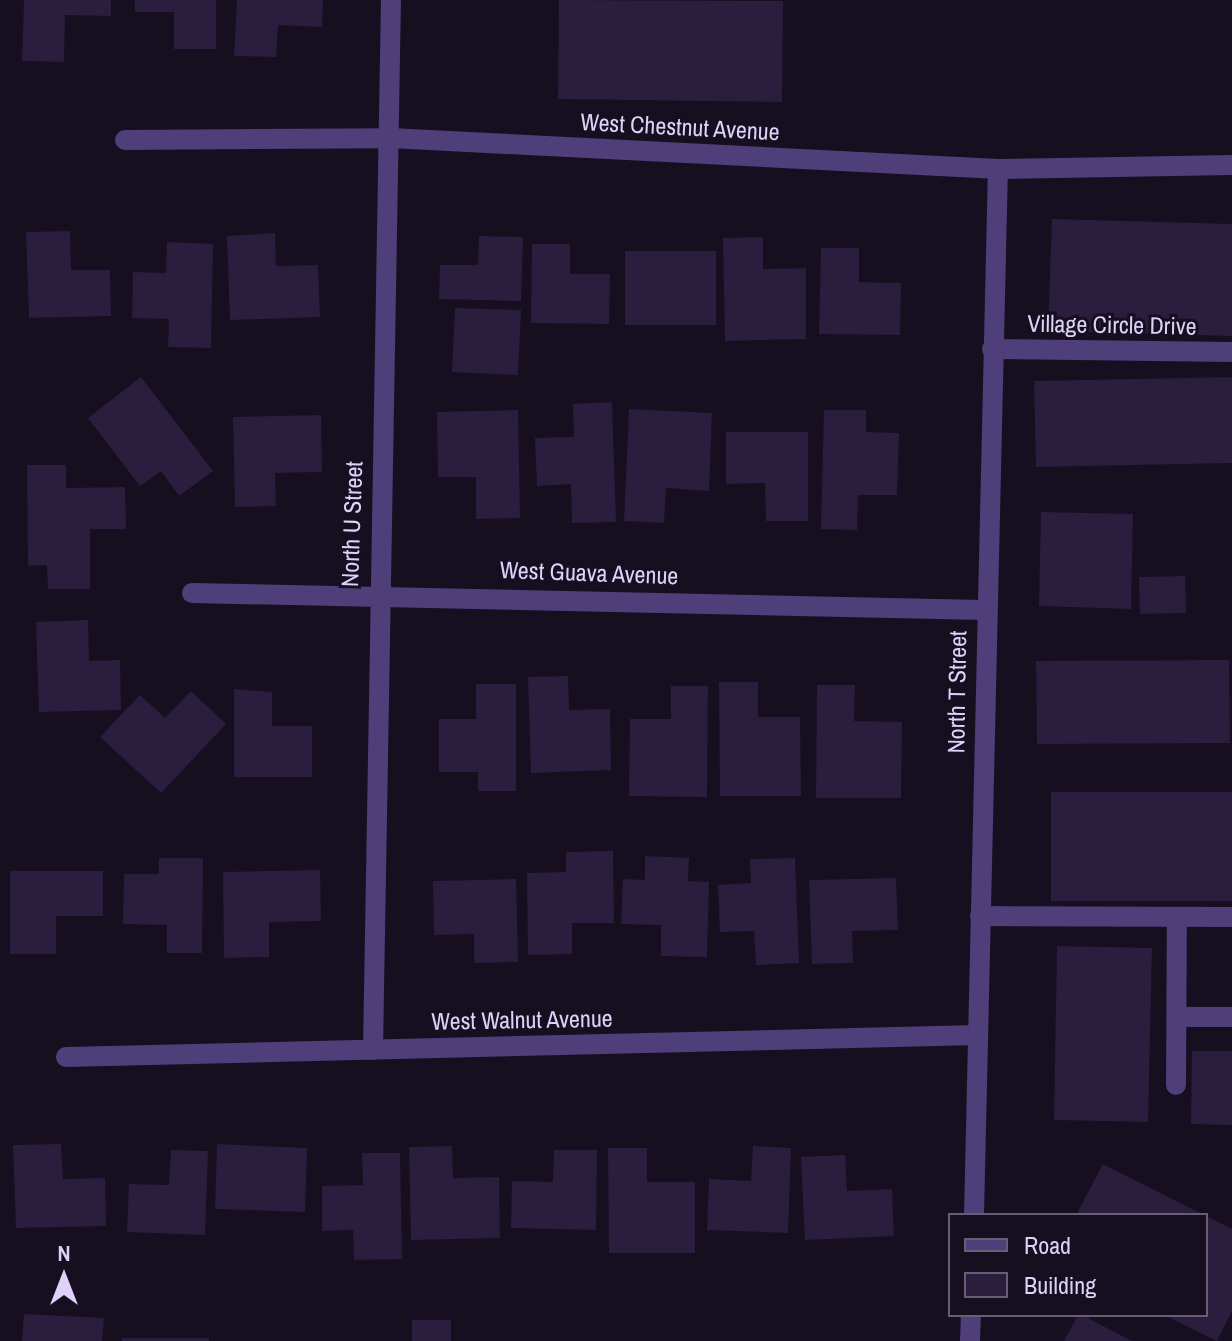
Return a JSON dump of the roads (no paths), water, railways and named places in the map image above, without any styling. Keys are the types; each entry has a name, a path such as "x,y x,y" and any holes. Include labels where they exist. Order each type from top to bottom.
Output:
{"street":[{"name":"North U Street","path":"373,1050 376,593 390,138 391,0"},
{"name":"West Chestnut Avenue","path":"125,140 390,138 998,169 1232,165"},
{"name":"North T Street","path":"974,1213 984,610 998,169"},
{"name":"Village Circle Drive","path":"992,349 1232,352"},
{"name":"West Guava Avenue","path":"192,593 376,593 984,610"},
{"path":"980,916 1232,917"},
{"path":"1176,1085 1177,917"},
{"path":"1178,1017 1232,1017"},
{"name":"West Walnut Avenue","path":"66,1057 978,1035"},
{"path":"970,1341 971,1317"}]}
